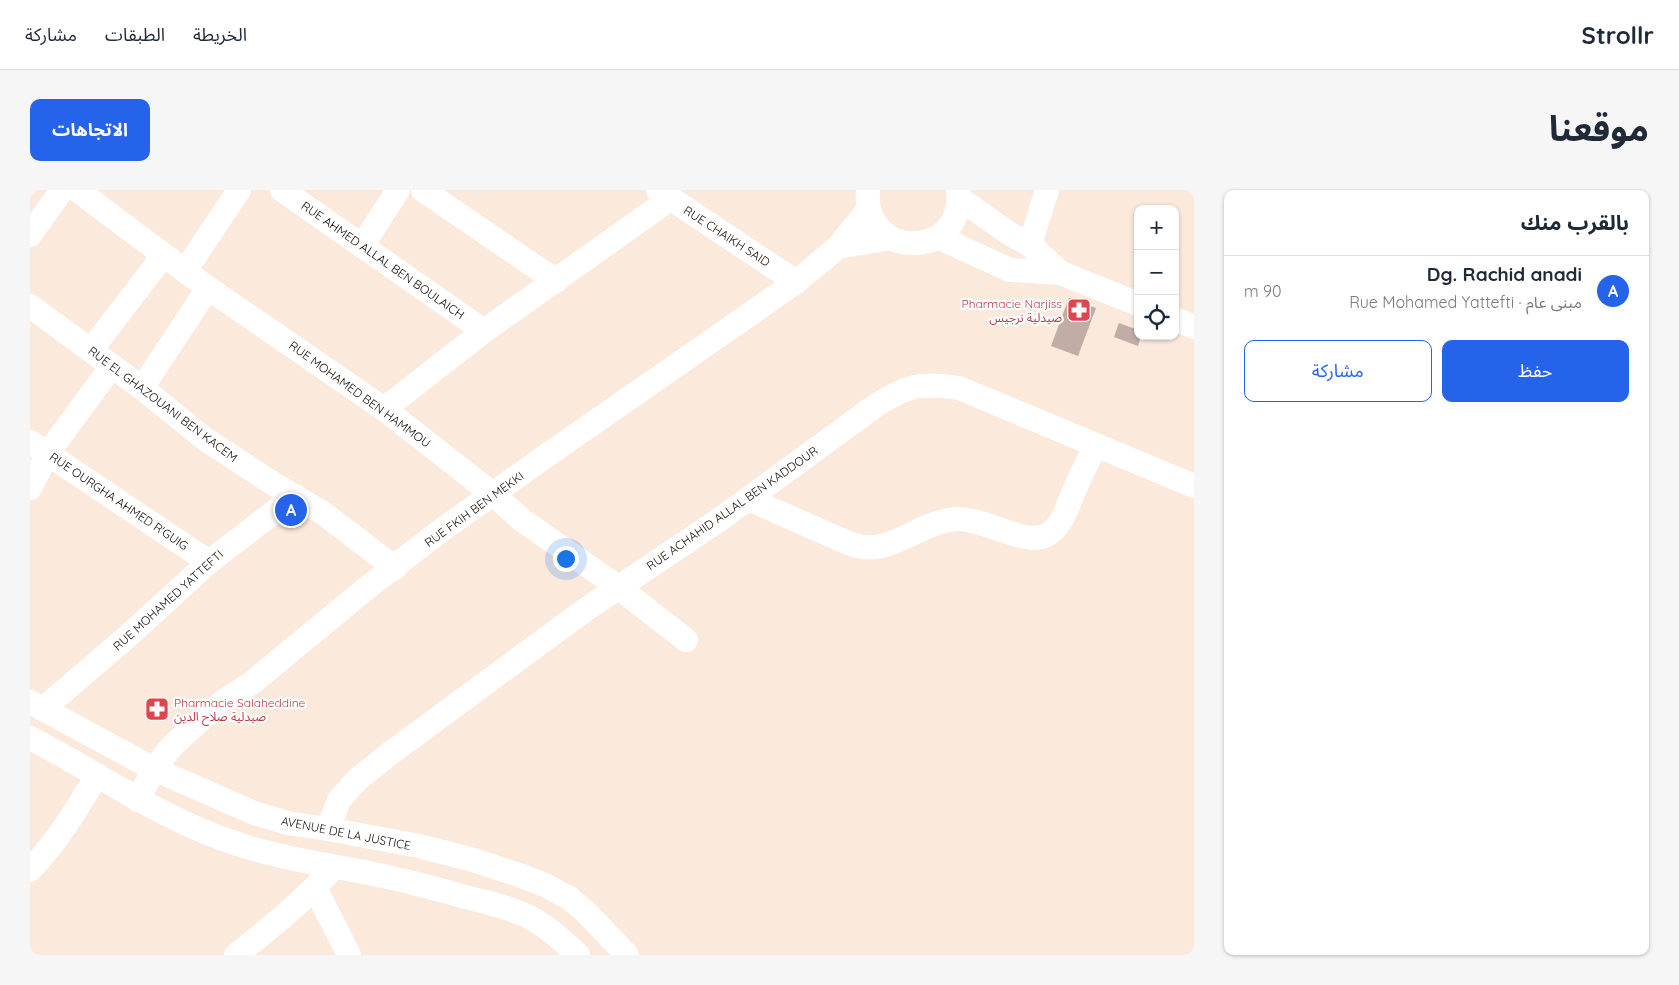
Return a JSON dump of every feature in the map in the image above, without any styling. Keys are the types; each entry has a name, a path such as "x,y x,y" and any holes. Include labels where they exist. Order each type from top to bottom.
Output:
{"street":[{"path":"30,235 62,190"},
{"name":"RUE MOHAMED BEN HAMMOU","path":"77,190 208,288 384,408 494,495 522,520 618,587 686,640"},
{"path":"185,271 239,190"},
{"name":"RUE AHMED ALLAL BEN BOULAICH","path":"282,190 484,331"},
{"path":"362,246 398,190"},
{"path":"423,190 556,281"},
{"path":"1030,245 1047,190"},
{"path":"384,408 484,331 556,281 664,194"},
{"name":"RUE CHAIKH SAID","path":"664,194 796,282"},
{"path":"959,194 1010,234 1030,245 1061,274"},
{"path":"868,200 877,226 890,238 906,244 923,244 938,237 950,226 957,213 959,194"},
{"name":"RUE FKIH BEN MEKKI","path":"138,800 154,769 172,746 196,724 224,701 253,682 368,587 440,532 554,450 796,282 838,247 868,200"},
{"path":"938,237 1010,270 1061,274 1134,302"},
{"name":"RUE FKIH BEN MEKKI","path":"838,247 890,238"},
{"path":"91,350 163,256"},
{"path":"142,388 208,288"},
{"name":"RUE EL GHAZOUANI BEN KACEM","path":"30,306 142,388 205,439 347,529 395,568"},
{"path":"1179,321 1194,327"},
{"path":"30,488 39,447 112,366"},
{"name":"RUE ACHAHID ALLAL BEN KADDOUR","path":"328,829 340,800 358,779 483,684 618,587 719,520 875,406 895,393 912,386 933,384 959,388 1194,486"},
{"path":"748,499 856,546 878,547 888,545 928,526 954,519 980,522 1026,538 1042,538 1055,528 1063,517 1095,446"},
{"name":"RUE OURGHA AHMED R'GUIG","path":"39,447 209,562"},
{"name":"RUE MOHAMED YATTEFTI","path":"36,705 128,636 209,562 295,496"},
{"name":"AVENUE DE LA JUSTICE","path":"36,705 154,769 254,813 288,824 328,829 419,846 470,859 547,886 568,898 586,912 626,955"},
{"path":"30,738 170,818 238,844 334,867 419,884 510,909 529,917 547,929 578,955"},
{"path":"35,857 73,815 97,775"},
{"path":"236,955 292,910 334,867"},
{"path":"315,888 348,955"}],"building":[{"path":"1069,298 1096,308 1078,356 1051,346"},
{"path":"1119,323 1134,329 1134,340 1140,340 1138,346 1114,337"}],"place":[{"name":"Pharmacie Narjiss صيدلية نرجيس","path":"1079,310"},
{"name":"Dg. Rachid anadi","path":"291,510"},
{"name":"Pharmacie Salaheddine صيدلية صلاح الدين","path":"157,709"}]}
